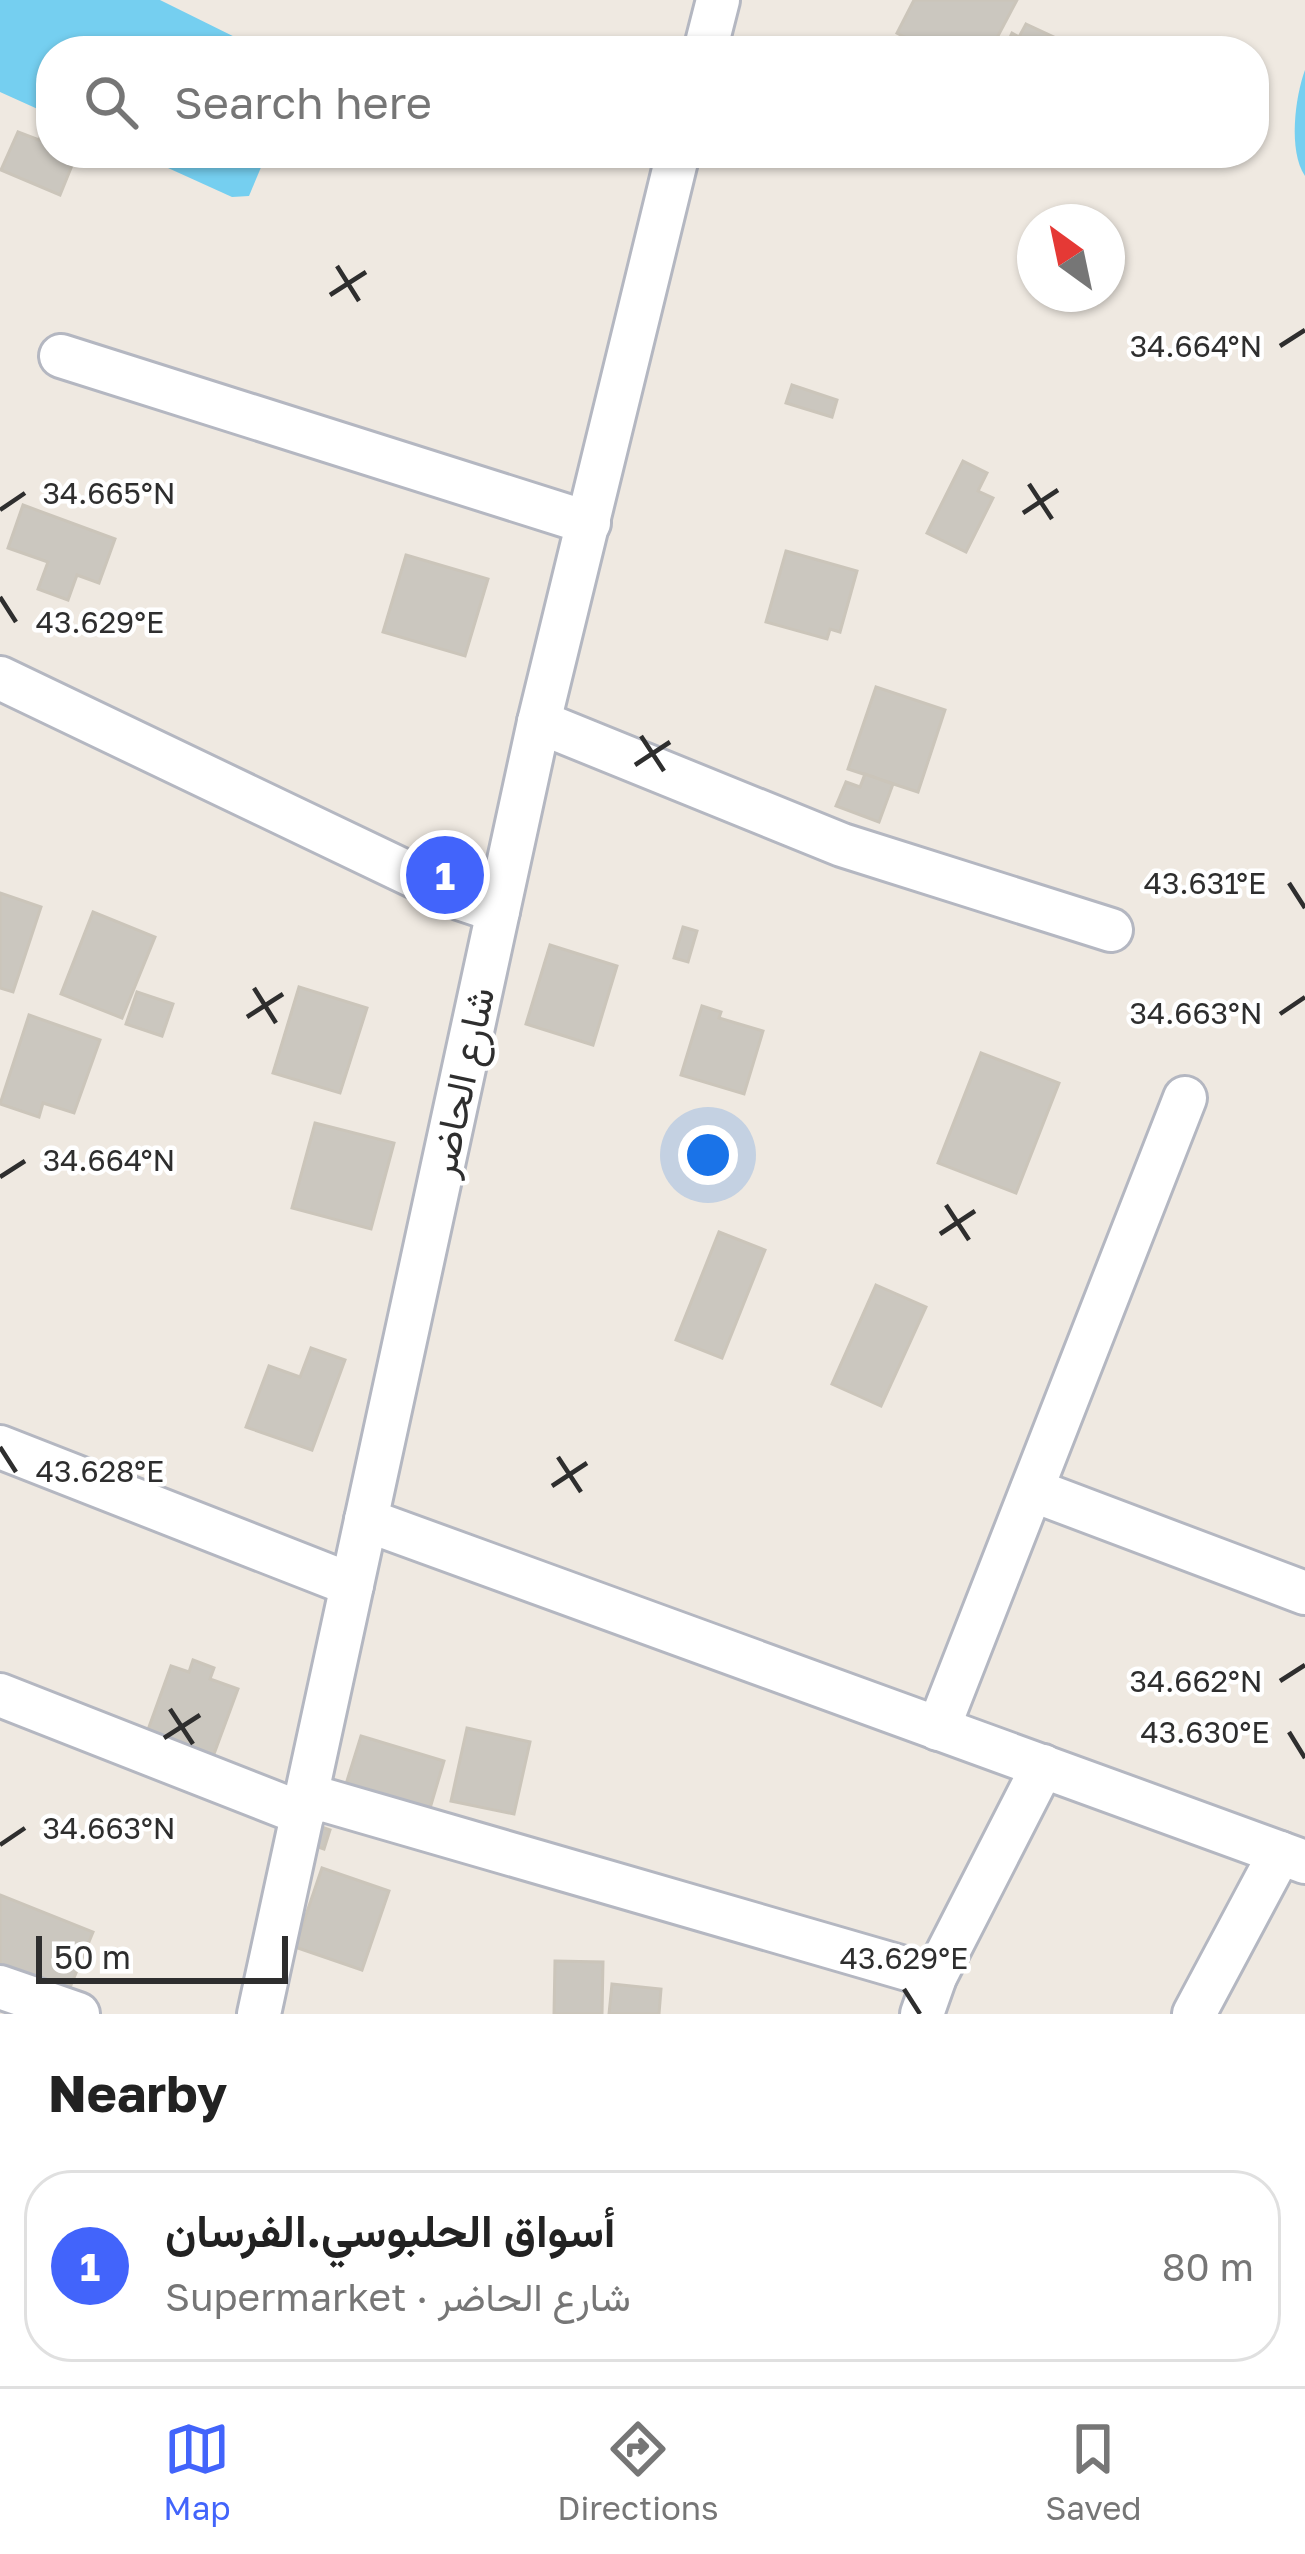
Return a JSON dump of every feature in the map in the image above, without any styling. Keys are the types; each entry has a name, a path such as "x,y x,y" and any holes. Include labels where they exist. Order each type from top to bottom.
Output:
{"street":[{"path":"709,36 718,0"},
{"name":"شارع الحاضر","path":"259,2014 539,722 674,168"},
{"path":"61,356 589,523"},
{"path":"0,678 462,899 498,911"},
{"path":"539,722 842,845 1111,931"},
{"path":"938,1729 1185,1098"},
{"path":"0,1447 352,1586"},
{"path":"1032,1490 1305,1594"},
{"path":"366,1520 1293,1858 1194,2014"},
{"path":"0,1695 304,1804 928,1995 1043,1766"},
{"path":"0,1987 78,2014"}],"water":[{"path":"0,0 160,0 233,36 36,36 36,108 0,92"},
{"path":"1305,70 1305,176 1296,153 1295,124"},
{"path":"168,168 261,168 249,196 232,197"}],"building":[{"path":"914,0 1017,0 998,36 897,33"},
{"path":"1026,24 1052,36 1020,36"},
{"path":"18,132 36,139 36,168 71,168 60,195 1,170"},
{"path":"792,385 837,400 832,417 786,403"},
{"path":"963,461 987,473 978,491 993,498 966,552 927,533"},
{"path":"23,505 115,539 99,583 77,575 68,600 38,589 48,562 8,548"},
{"path":"786,551 857,571 840,632 830,629 827,639 766,622"},
{"path":"406,555 488,579 465,656 383,632"},
{"path":"876,687 945,710 918,792 848,769"},
{"path":"865,774 893,784 879,822 836,806 846,782 860,787"},
{"path":"0,893 41,907 13,992 0,988"},
{"path":"93,912 155,937 122,1018 61,994"},
{"path":"683,927 697,931 688,962 674,958"},
{"path":"550,945 617,966 593,1045 526,1024"},
{"path":"299,987 367,1008 340,1093 273,1073"},
{"path":"137,992 173,1004 162,1036 126,1024"},
{"path":"702,1006 721,1012 719,1018 763,1031 744,1094 681,1075"},
{"path":"29,1015 100,1040 74,1113 43,1103 39,1117 0,1104"},
{"path":"981,1053 1059,1083 1016,1193 938,1163"},
{"path":"315,1123 394,1143 371,1229 292,1208"},
{"path":"719,1232 765,1250 722,1358 676,1340"},
{"path":"876,1285 926,1307 881,1406 832,1384"},
{"path":"311,1348 345,1360 312,1450 246,1427 269,1366 300,1377"},
{"path":"193,1660 214,1668 210,1679 238,1689 211,1762 145,1738 171,1666 189,1672"},
{"path":"467,1728 530,1742 514,1814 451,1801"},
{"path":"361,1736 444,1761 426,1822 342,1797"},
{"path":"313,1824 330,1830 324,1849 307,1843"},
{"path":"322,1868 389,1891 362,1970 295,1947"},
{"path":"0,1895 93,1932 66,1997 0,1971"},
{"path":"555,1961 603,1962 602,2014 554,2014"},
{"path":"612,1984 661,1989 659,2014 609,2014"}],"place":[{"name":"أسواق الحلبوسي.الفرسان","path":"445,875"}]}
